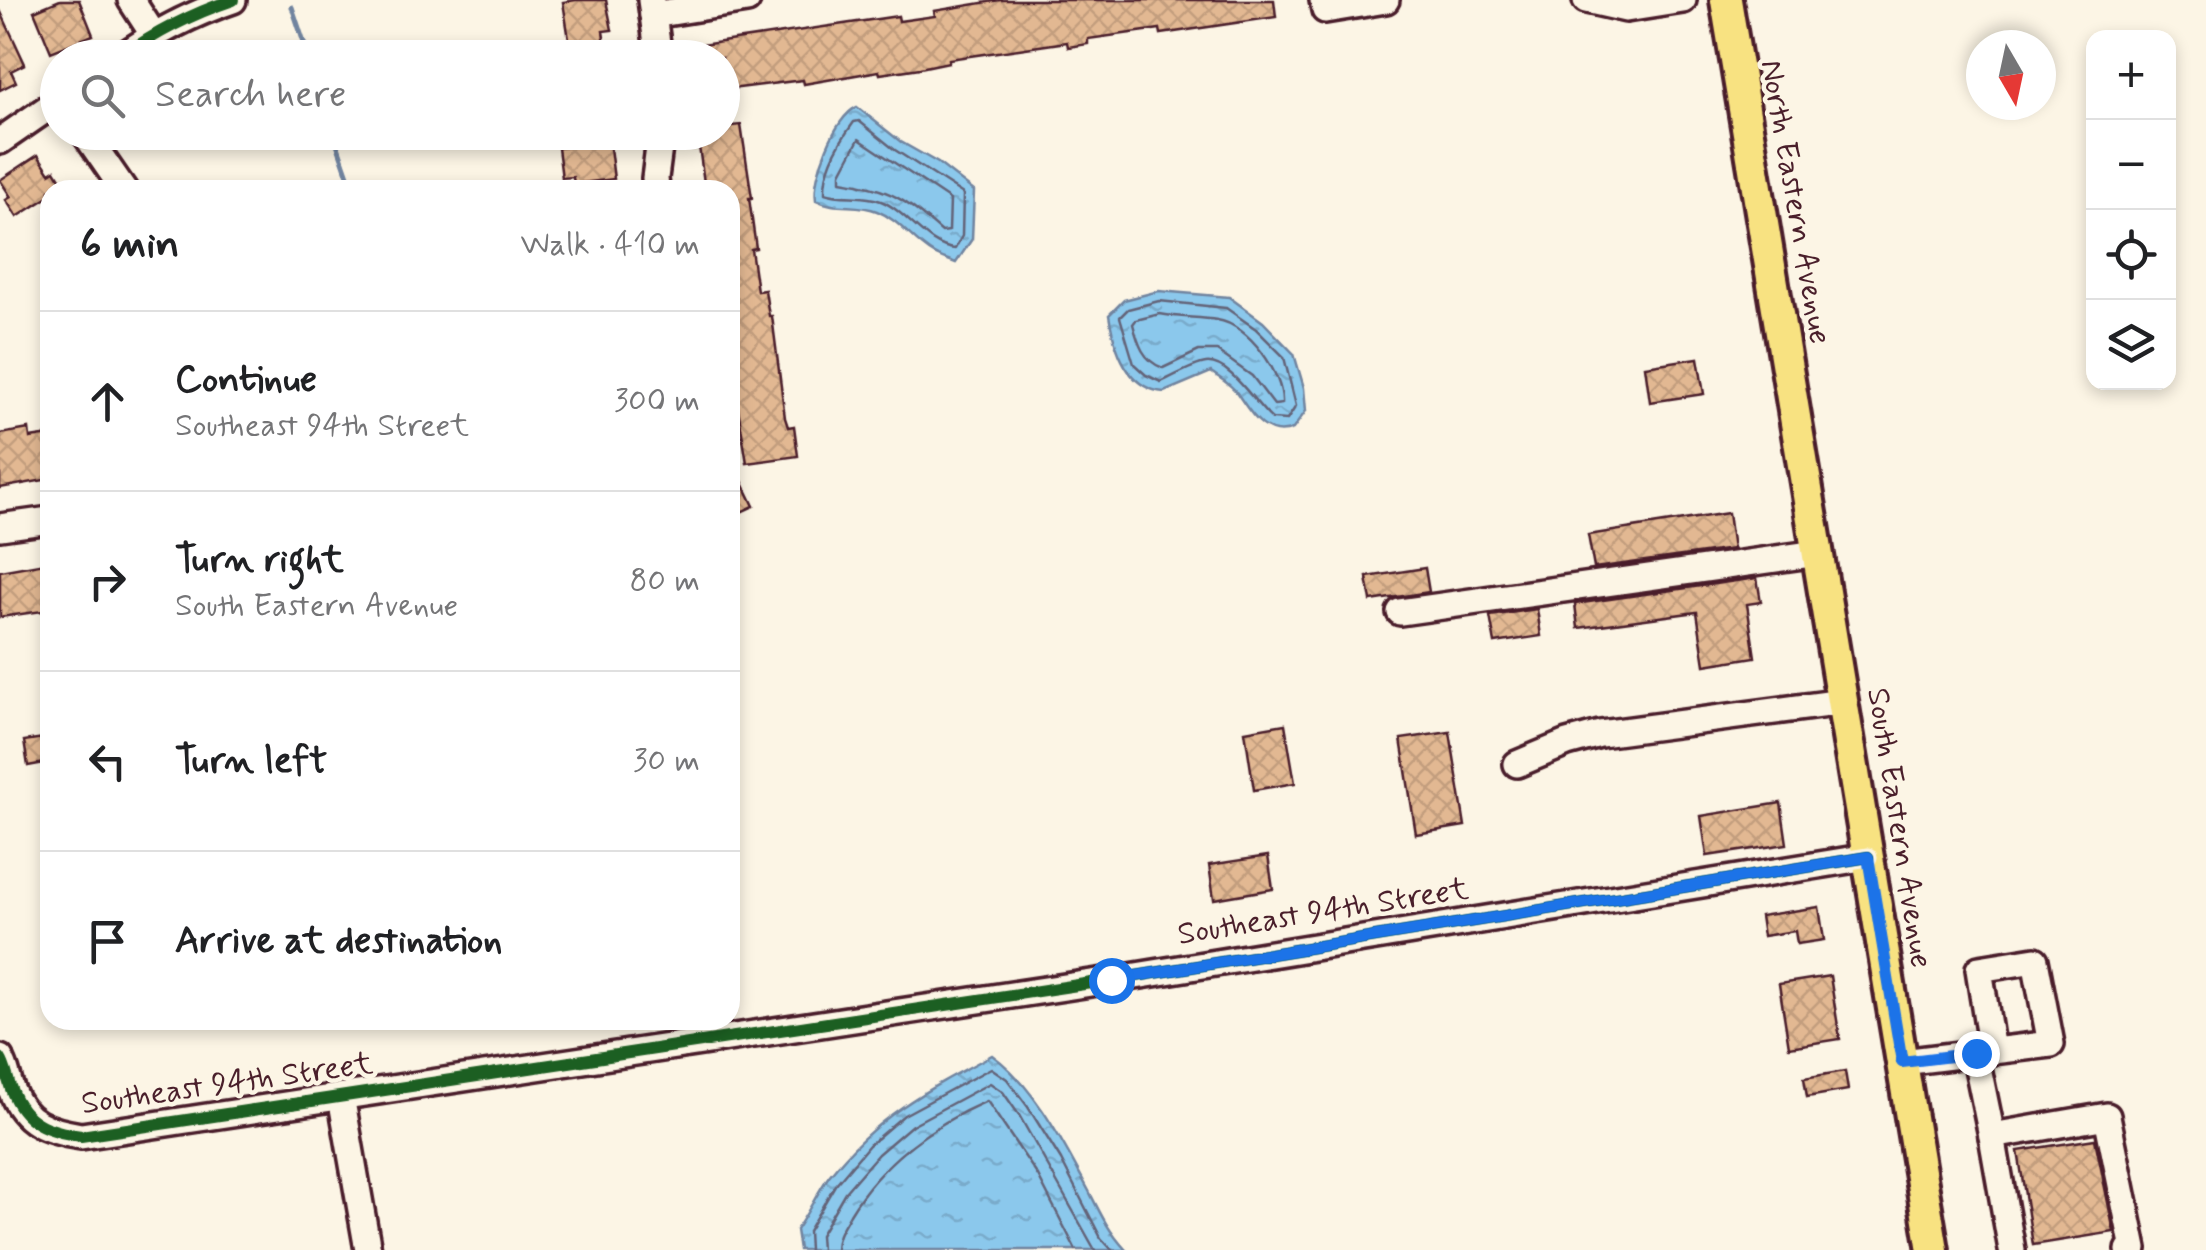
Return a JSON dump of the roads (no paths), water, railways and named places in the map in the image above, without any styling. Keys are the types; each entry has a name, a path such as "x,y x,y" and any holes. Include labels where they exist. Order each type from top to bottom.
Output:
{"main road":[{"name":"North Eastern Avenue","path":"1726,0 1796,416"},
{"name":"South Eastern Avenue","path":"1796,416 1933,1250"}],"street":[{"path":"131,0 153,34"},
{"path":"145,40 196,13 233,0"},
{"path":"656,40 652,8 748,0"},
{"path":"1324,5 1386,0"},
{"path":"1586,0 1626,9 1683,0"},
{"path":"0,141 40,114"},
{"path":"96,150 117,180"},
{"path":"655,180 659,150"},
{"path":"0,528 40,522"},
{"path":"1400,612 1818,552"},
{"path":"1517,764 1567,742 1600,734 1843,702"},
{"name":"Southeast 94th Street","path":"0,1058 20,1109 31,1121 54,1132 81,1136 1220,963 1868,857"},
{"path":"1902,1062 1984,1052 1992,1136 2012,1250"},
{"path":"340,1096 368,1250"},
{"path":"1992,1136 2108,1116 2134,1250 2129,1250"}],"water":[{"path":"857,107 974,191 972,239 956,263 926,249 877,211 816,200 818,177 833,134"},
{"path":"1159,291 1229,297 1263,322 1294,354 1304,388 1306,411 1293,429 1274,431 1266,427 1232,387 1211,372 1164,392 1151,389 1131,375 1114,340 1109,315 1124,300"},
{"path":"992,1055 1035,1100 1105,1222 1126,1250 799,1250 796,1230 829,1176 847,1155 903,1106"}],"waterway":[{"path":"292,7 303,40"},
{"path":"339,150 350,180"}]}
